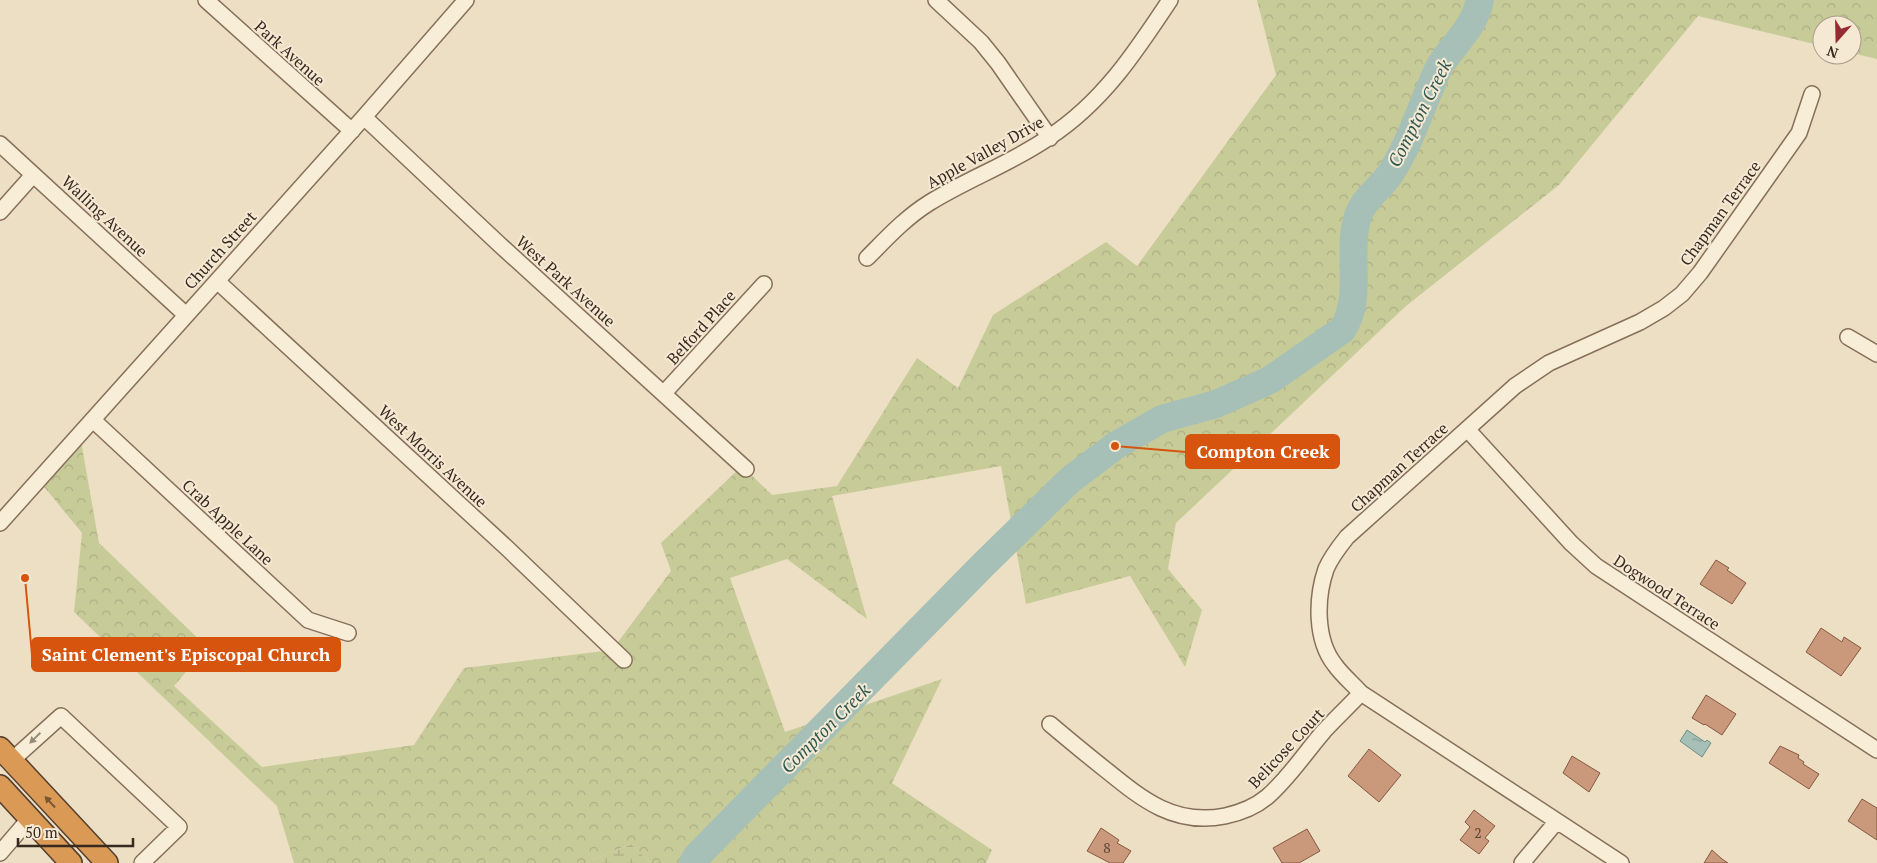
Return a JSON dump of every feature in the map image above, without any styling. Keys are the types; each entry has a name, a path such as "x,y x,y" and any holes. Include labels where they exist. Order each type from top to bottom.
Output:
{"highway":[{"path":"6,755 106,863"},
{"path":"0,786 71,863"}],"street":[{"name":"Park Avenue","path":"206,0 352,131"},
{"name":"Church Street","path":"1,519 93,420 352,131 466,0"},
{"path":"936,0 981,42 1050,138"},
{"name":"Apple Valley Drive","path":"866,258 894,230 926,204 953,188 1011,161 1050,138 1088,107 1119,74 1170,0"},
{"name":"Chapman Terrace","path":"1621,863 1361,693 1334,664 1323,639 1319,619 1323,581 1327,567 1335,552 1347,537 1515,386 1536,370 1640,322 1664,308 1682,294 1700,272 1799,133 1812,94"},
{"name":"West Park Avenue","path":"364,117 498,244 746,469"},
{"name":"Walling Avenue","path":"0,144 186,315"},
{"path":"0,212 34,175"},
{"name":"West Morris Avenue","path":"216,281 515,556 624,660"},
{"name":"Belford Place","path":"664,393 764,284"},
{"path":"1848,338 1877,354"},
{"name":"Crab Apple Lane","path":"93,420 308,620 348,633"},
{"name":"Dogwood Terrace","path":"1466,429 1571,543 1596,566 1877,750"},
{"name":"Belicose Court","path":"1050,724 1129,789 1153,806 1194,818 1211,819 1235,814 1265,799 1280,785 1324,732 1361,693"},
{"path":"6,755 61,716 179,827 142,863"},
{"path":"0,853 30,818"},
{"path":"1522,863 1557,821"}],"green space":[{"path":"1257,0 1877,0 1877,59 1862,55 1862,15 1812,15 1812,44 1698,16 1559,185 1406,306 1176,523 1168,569 1202,610 1185,667 1130,576 1026,604 1001,466 832,496 867,619 787,559 730,578 785,732 942,679 892,783 992,850 986,863 651,863 631,844 585,863 294,863 277,806 74,612 82,533 37,478 79,430 99,543 207,647 174,686 262,767 414,745 464,668 612,650 671,571 661,543 742,466 772,495 837,486 917,358 958,388 993,315 1106,242 1137,266 1276,75"},
{"path":"631,844 651,863 585,863"}],"water":[{"path":"1687,730 1705,742 1707,740 1711,743 1702,757 1680,741"}],"building":[{"path":"1716,560 1729,568 1727,570 1746,583 1732,604 1700,584"},
{"path":"1821,628 1842,642 1844,637 1861,648 1841,676 1806,652"},
{"path":"1706,695 1736,714 1722,735 1692,718"},
{"path":"1780,746 1799,755 1798,758 1804,762 1803,764 1819,774 1809,789 1769,763"},
{"path":"1369,749 1401,775 1379,802 1348,776"},
{"path":"1572,756 1600,773 1589,792 1563,773"},
{"path":"1862,799 1877,808 1877,840 1848,821"},
{"path":"1474,810 1495,826 1485,838 1489,841 1479,854 1460,840 1470,827 1465,822"},
{"path":"1101,828 1119,840 1117,843 1131,851 1123,863 1110,863 1087,851"},
{"path":"1307,829 1320,851 1299,863 1282,863 1273,848"},
{"path":"1712,850 1722,859 1728,863 1704,863"}],"waterway":[{"name":"Compton Creek","path":"693,863 697,856 983,565 1070,480 1115,446 1162,419 1216,404 1270,380 1342,330 1349,317 1354,290 1354,245 1358,216 1364,204 1396,165 1435,75 1446,56 1474,18 1480,0"}],"place":[{"name":"Compton Creek","path":"1115,446"},
{"name":"Saint Clement's Episcopal Church","path":"25,578"}]}
